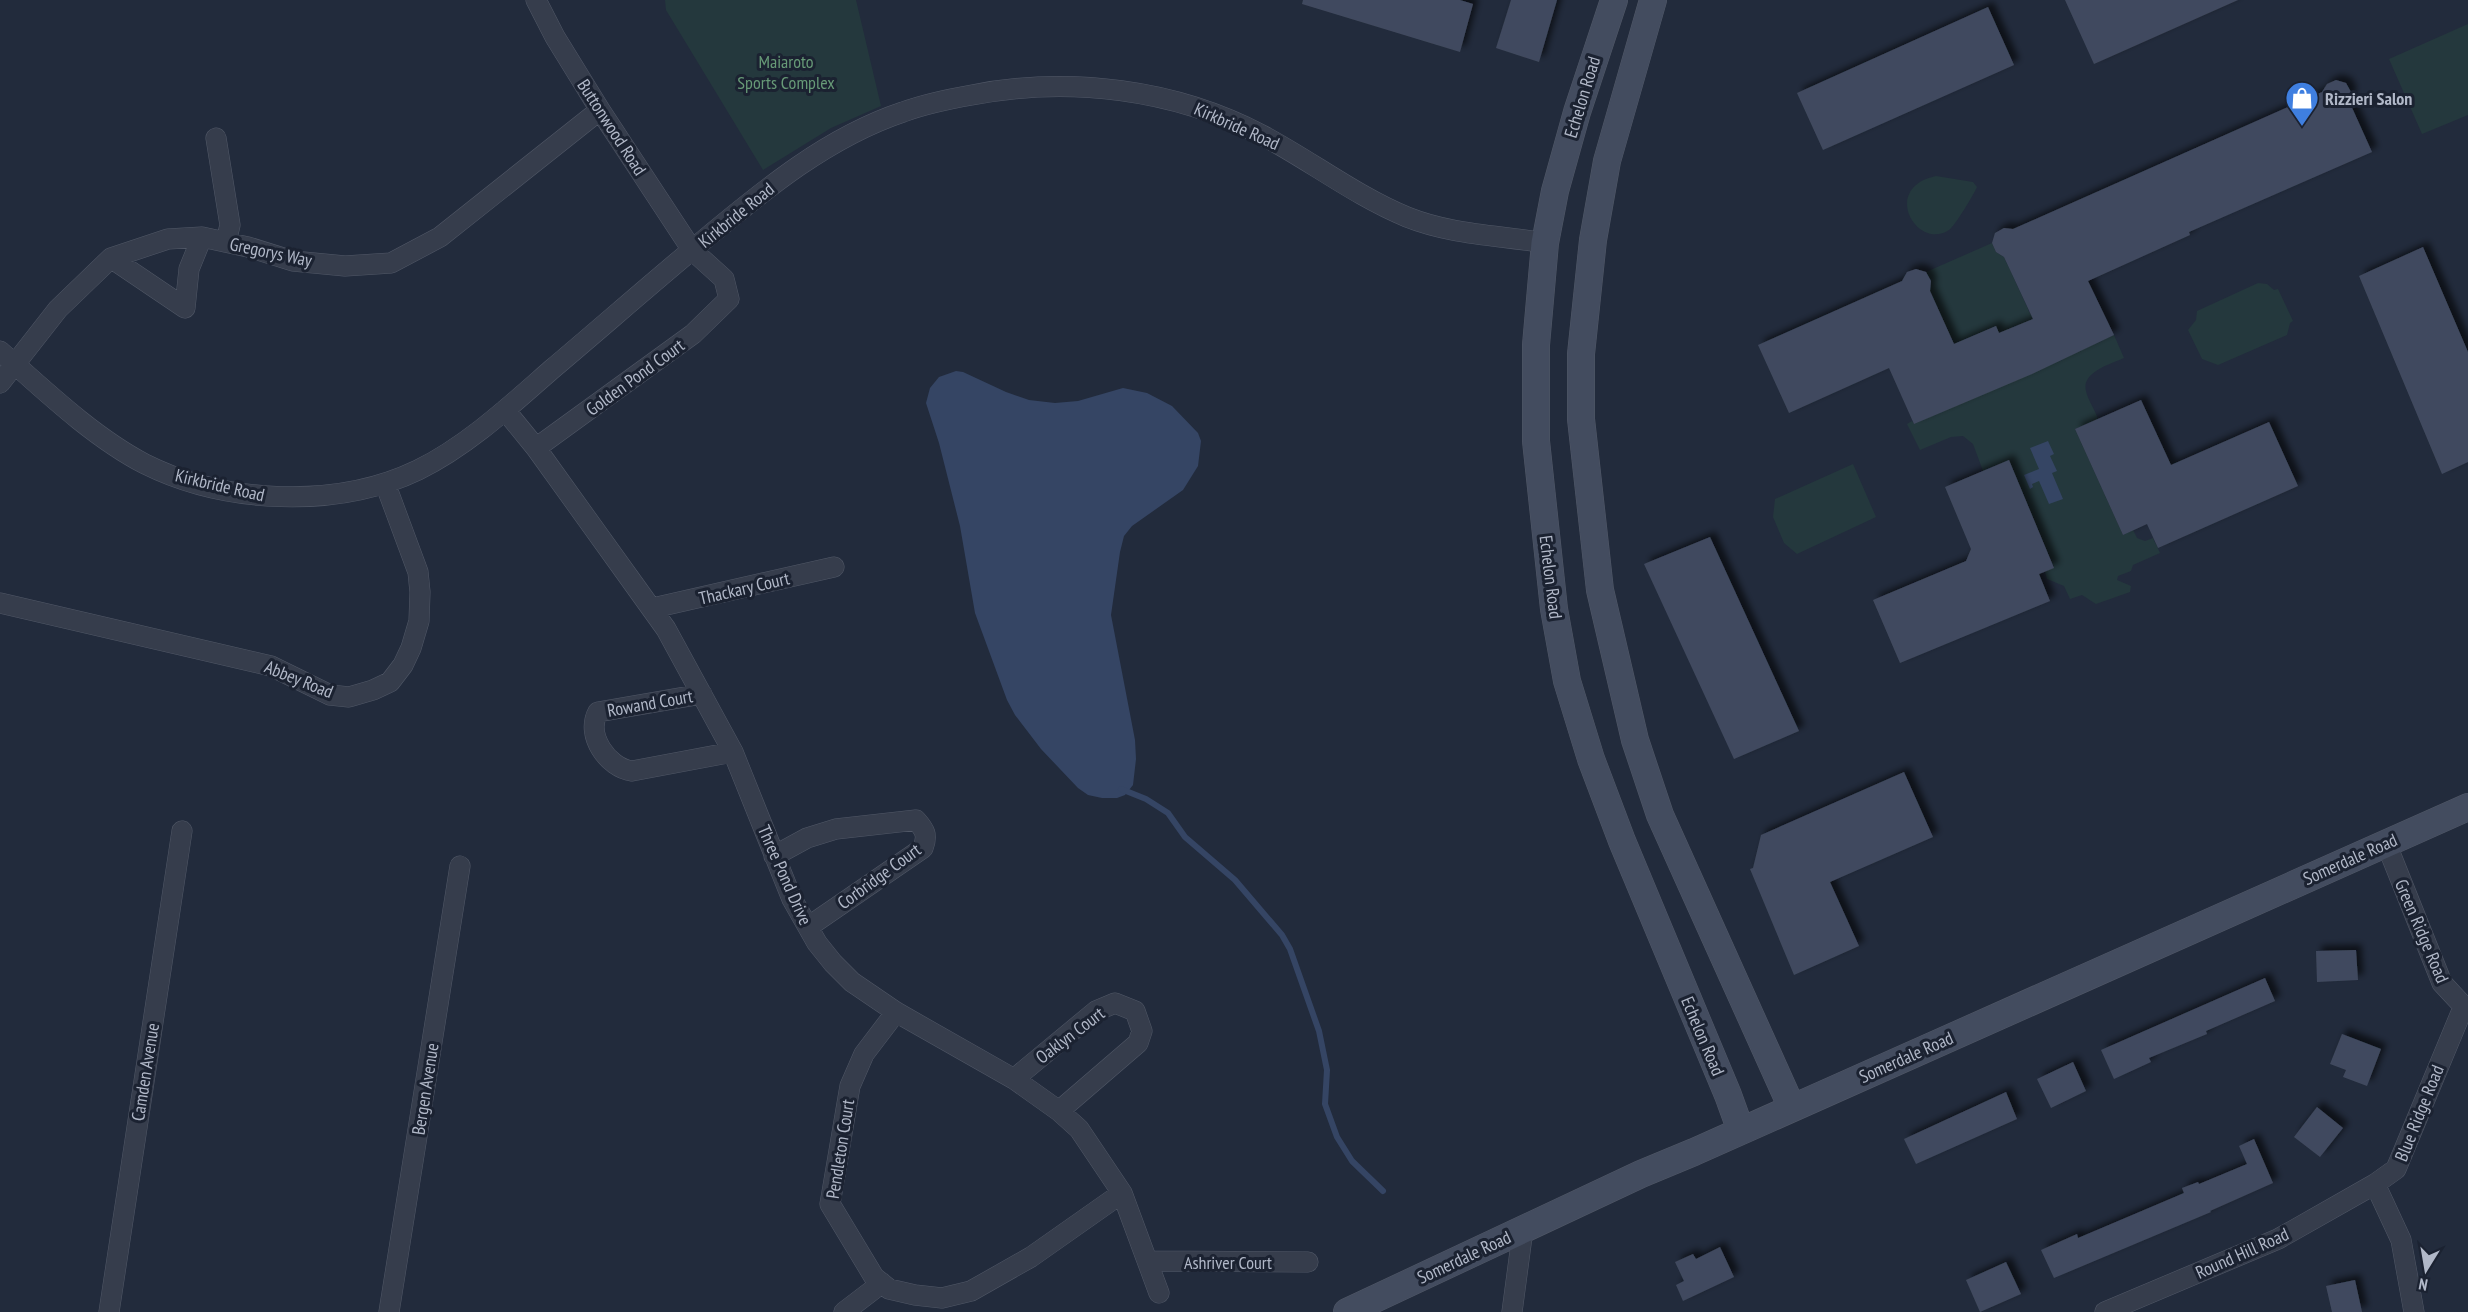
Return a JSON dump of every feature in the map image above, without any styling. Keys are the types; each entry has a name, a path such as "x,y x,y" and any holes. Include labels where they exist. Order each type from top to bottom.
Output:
{"street":[{"name":"Buttonwood Road","path":"536,0 555,37 600,110 692,250 724,279 729,299"},
{"name":"Echelon Road","path":"1614,0 1577,112 1555,191 1545,243 1536,345 1536,441 1554,609 1568,681 1591,759 1622,841 1741,1131"},
{"path":"1653,0 1607,161 1593,240 1581,354 1581,419 1600,590 1635,740 1660,814 1792,1108"},
{"name":"Kirkbride Road","path":"0,351 65,408 146,465 189,482 261,496 317,497 348,493 385,483 439,459 505,410 692,250 755,198 808,159 861,130 903,112 972,95 1031,87 1117,90 1189,104 1258,133 1374,202 1408,218 1459,232 1545,243"},
{"name":"Gregorys Way","path":"0,383 58,309 111,258 168,239 202,237 293,261 345,266 391,263 440,237 600,110"},
{"path":"216,138 230,225 226,242"},
{"path":"111,258 185,308 189,269 202,237"},
{"name":"Golden Pond Court","path":"536,448 693,334 729,299"},
{"name":"Three Pond Drive","path":"505,410 536,448 653,608 733,752 792,899 833,963 852,982 896,1012 1014,1079 1059,1111 1079,1129 1092,1145 1122,1193 1159,1293"},
{"name":"Abbey Road","path":"0,603 271,666 330,695 349,697 373,690 390,681 407,657 418,621 420,592 417,572 385,483"},
{"name":"Thackary Court","path":"653,608 834,567"},
{"name":"Rowand Court","path":"702,694 598,712 595,718 597,742 603,754 624,770 632,771 733,752"},
{"name":"Somerdale Road","path":"1347,1312 1641,1174 2468,807"},
{"name":"Corbridge Court","path":"774,856 807,838 836,829 916,820 924,830 926,839 923,848 808,927"},
{"name":"Camden Avenue","path":"109,1312 182,831"},
{"name":"Green Ridge Road","path":"2386,843 2442,983 2465,1009"},
{"name":"Bergen Avenue","path":"389,1312 460,866"},
{"name":"Oaklyn Court","path":"1014,1079 1096,1011 1115,1003 1135,1011 1142,1031 1138,1043 1059,1111"},
{"name":"Blue Ridge Road","path":"2375,1184 2396,1169 2465,1009"},
{"name":"Pendleton Court","path":"882,1283 874,1277 830,1204 850,1086 864,1054 896,1012"},
{"path":"2375,1184 2401,1240 2414,1312"},
{"name":"Round Hill Road","path":"2105,1312 2124,1308 2278,1239 2375,1184"},
{"path":"844,1312 882,1283 890,1289 942,1298 971,1291 1031,1257 1122,1193"},
{"path":"1512,1312 1523,1229"},
{"name":"Ashriver Court","path":"1148,1261 1308,1262"}],"green space":[{"name":"Maiaroto Sports Complex","path":"665,0 856,0 881,106 831,128 763,170 666,10"},
{"path":"2468,24 2468,115 2422,134 2389,59"},
{"path":"1936,176 1973,182 1977,187 1952,227 1937,234 1926,232 1916,225 1909,215 1907,204 1910,192 1919,183"},
{"path":"1992,243 1996,252 2004,257 2053,363 2114,335 2124,358 2098,370 2088,379 2086,391 2098,419 2075,429 2123,535 2133,530 2137,538 2145,541 2153,538 2160,553 2133,565 2131,571 2118,576 2117,580 2131,586 2130,592 2096,604 2082,595 2070,599 2064,586 2047,579 2045,572 2054,567 2009,460 1983,471 1973,444 1963,436 1951,437 1920,450 1907,424 1912,421 1914,424 1977,396 1930,291 1931,281 1926,272"},
{"path":"2258,283 2267,284 2274,290 2278,289 2293,321 2290,323 2287,335 2218,365 2202,359 2188,330 2196,320 2197,311"},
{"path":"1853,464 1876,517 1797,554 1784,543 1773,517 1775,499"}],"water":[{"path":"956,371 1029,400 1055,403 1078,401 1123,388 1147,393 1172,406 1198,433 1201,441 1198,466 1183,490 1132,526 1124,536 1120,552 1111,615 1135,740 1136,759 1133,785 1125,795 1117,798 1102,798 1088,795 1078,788 1041,749 1015,715 1007,700 975,613 960,526 939,443 926,403 930,388 939,377"},
{"path":"2048,441 2054,454 2050,456 2057,471 2052,473 2063,499 2049,504 2039,481 2032,484 2033,487 2030,489 2024,475 2039,469 2030,448"}],"building":[{"path":"1303,0 1460,0 1473,4 1460,52 1302,4"},
{"path":"1511,0 1557,0 1539,62 1496,48"},
{"path":"2065,0 2238,0 2094,64"},
{"path":"1988,7 2014,65 1823,150 1797,93"},
{"path":"2336,80 2346,83 2351,92 2349,101 2372,152 2189,232 2190,235 2088,281 2114,335 2032,374 1914,424 1889,368 1789,413 1758,345 1902,281 1907,272 1916,269 1926,272 1931,281 1930,291 1954,344 1996,326 1999,333 2033,319 2004,257 1996,252 1992,243 1995,233 2004,228 2013,229 2322,92 2327,84"},
{"path":"2423,247 2468,352 2468,462 2442,474 2359,276"},
{"path":"2141,400 2171,465 2269,422 2298,486 2158,548 2147,524 2123,535 2075,429"},
{"path":"2009,460 2054,568 2039,574 2050,601 1900,663 1873,600 1966,561 1971,549 1945,487"},
{"path":"1710,537 1799,731 1734,759 1644,564"},
{"path":"1904,772 1933,837 1830,882 1859,946 1794,975 1750,869 1753,868 1761,835"},
{"path":"2356,950 2358,980 2317,982 2316,951"},
{"path":"2265,978 2275,1001 2206,1031 2207,1034 2149,1058 2151,1062 2114,1079 2101,1050"},
{"path":"2342,1034 2381,1049 2367,1086 2343,1077 2346,1070 2330,1064"},
{"path":"2073,1062 2086,1091 2051,1108 2037,1079"},
{"path":"2006,1092 2017,1119 1916,1164 1904,1139"},
{"path":"2317,1107 2343,1128 2320,1157 2294,1137"},
{"path":"2254,1139 2273,1183 2211,1212 2054,1278 2041,1250 2077,1234 2078,1238 2184,1193 2182,1188 2198,1182 2199,1184 2247,1164 2239,1146"},
{"path":"1720,1247 1734,1277 1683,1301 1676,1285 1684,1281 1675,1262 1693,1254 1696,1259"},
{"path":"2006,1262 2021,1294 1980,1312 1966,1280"},
{"path":"2355,1280 2362,1312 2332,1312 2326,1286"}],"waterway":[{"path":"1121,789 1146,799 1168,813 1185,837 1235,880 1282,935 1290,949 1319,1031 1327,1070 1325,1104 1337,1137 1352,1161 1383,1191"}],"place":[{"name":"Rizzieri Salon","path":"2302,127"}]}
